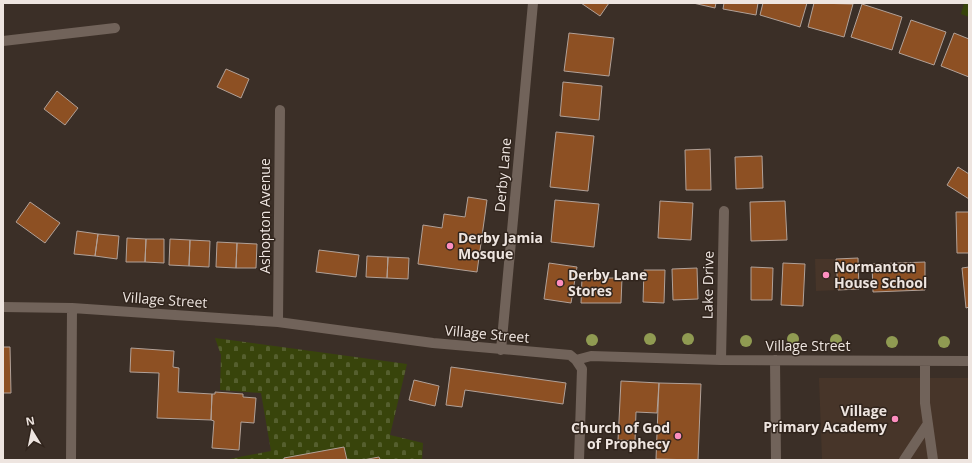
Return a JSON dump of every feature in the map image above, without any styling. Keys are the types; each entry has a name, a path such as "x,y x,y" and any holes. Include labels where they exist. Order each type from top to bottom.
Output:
{"street":[{"name":"Derby Lane","path":"501,350 533,3"},
{"path":"3,41 115,28"},
{"name":"Ashopton Avenue","path":"278,322 280,110"},
{"name":"Lake Drive","path":"721,360 724,211"},
{"name":"Village Street","path":"3,307 72,308 278,322 501,350 570,355 576,360 590,356 721,360 969,361"},
{"path":"72,308 72,460"},
{"path":"576,360 582,369 579,460"},
{"path":"775,360 776,460"},
{"path":"925,361 925,403 933,460"},
{"path":"904,460 927,425"}],"shaded area":[{"name":"Normanton House School","path":"815,259 836,259 838,290 816,291"},
{"name":"Village Primary Academy","path":"819,378 969,378 969,460 822,460"}],"green space":[{"path":"964,3 969,3 969,17 961,14"},
{"path":"215,338 407,364 390,435 423,443 422,460 224,460 271,451 261,393 220,390 221,355"}],"building":[{"path":"581,3 609,3 600,16"},
{"path":"693,3 716,3 715,8"},
{"path":"724,3 758,3 756,15 723,9"},
{"path":"763,3 807,3 800,27 760,15"},
{"path":"814,3 853,4 844,37 808,27"},
{"path":"862,4 902,17 892,50 851,37"},
{"path":"911,20 946,32 934,65 899,53"},
{"path":"569,33 614,38 609,76 564,71"},
{"path":"954,33 969,39 969,77 941,66"},
{"path":"226,69 249,79 241,98 217,87"},
{"path":"563,82 602,86 599,120 560,116"},
{"path":"57,91 78,108 65,125 44,109"},
{"path":"556,132 594,136 588,191 550,187"},
{"path":"710,149 711,190 686,190 685,150"},
{"path":"762,156 763,188 736,189 735,157"},
{"path":"958,167 969,174 969,199 947,185"},
{"name":"Derby Jamia Mosque","path":"468,197 487,200 477,272 418,264 423,225 442,228 444,214 465,217"},
{"path":"555,200 599,204 594,247 551,242"},
{"path":"660,201 693,203 691,240 658,238"},
{"path":"785,201 787,240 751,241 750,202"},
{"path":"30,202 60,223 45,243 16,222"},
{"path":"956,212 969,212 969,253 957,253"},
{"path":"77,231 98,234 95,256 74,254"},
{"path":"98,234 119,236 117,259 95,256"},
{"path":"127,238 146,239 145,262 126,262"},
{"path":"146,239 164,239 164,263 145,262"},
{"path":"170,239 190,240 189,266 169,265"},
{"path":"190,240 210,241 209,267 189,266"},
{"path":"217,242 237,243 236,268 216,267"},
{"path":"237,243 257,244 256,268 236,268"},
{"path":"319,250 359,255 356,277 316,272"},
{"path":"367,256 388,257 387,278 366,277"},
{"path":"388,257 409,258 408,279 387,278"},
{"path":"858,258 859,289 838,290 836,259"},
{"path":"925,262 925,290 873,292 872,264"},
{"name":"Derby Lane Stores","path":"549,263 577,267 571,303 544,299"},
{"path":"783,263 805,264 803,306 781,305"},
{"path":"751,267 773,268 772,300 751,300"},
{"path":"969,267 969,307 966,308 962,268"},
{"path":"697,268 698,299 673,300 672,269"},
{"path":"644,270 665,270 664,303 643,302"},
{"path":"582,278 622,278 621,303 581,303"},
{"path":"3,347 10,347 11,393 3,393"},
{"path":"131,348 174,351 173,367 179,368 178,392 212,394 211,420 157,418 159,373 130,372"},
{"path":"451,367 566,383 563,404 465,390 462,407 446,405"},
{"path":"414,380 439,386 435,406 409,400"},
{"path":"621,381 659,383 657,413 636,412 635,441 618,440"},
{"name":"Church of God of Prophecy","path":"659,383 701,384 698,460 656,459"},
{"path":"215,392 243,394 243,397 256,398 254,423 241,422 239,450 212,448 214,421 211,420 212,394 215,394"},
{"path":"344,447 347,460 284,460 284,458"},
{"path":"379,457 380,460 363,460"}],"place":[{"name":"Derby Jamia Mosque","path":"450,246"},
{"name":"Normanton House School","path":"826,275"},
{"name":"Derby Lane Stores","path":"560,283"},
{"name":"Village Primary Academy","path":"895,419"},
{"name":"Church of God of Prophecy","path":"678,436"}]}
